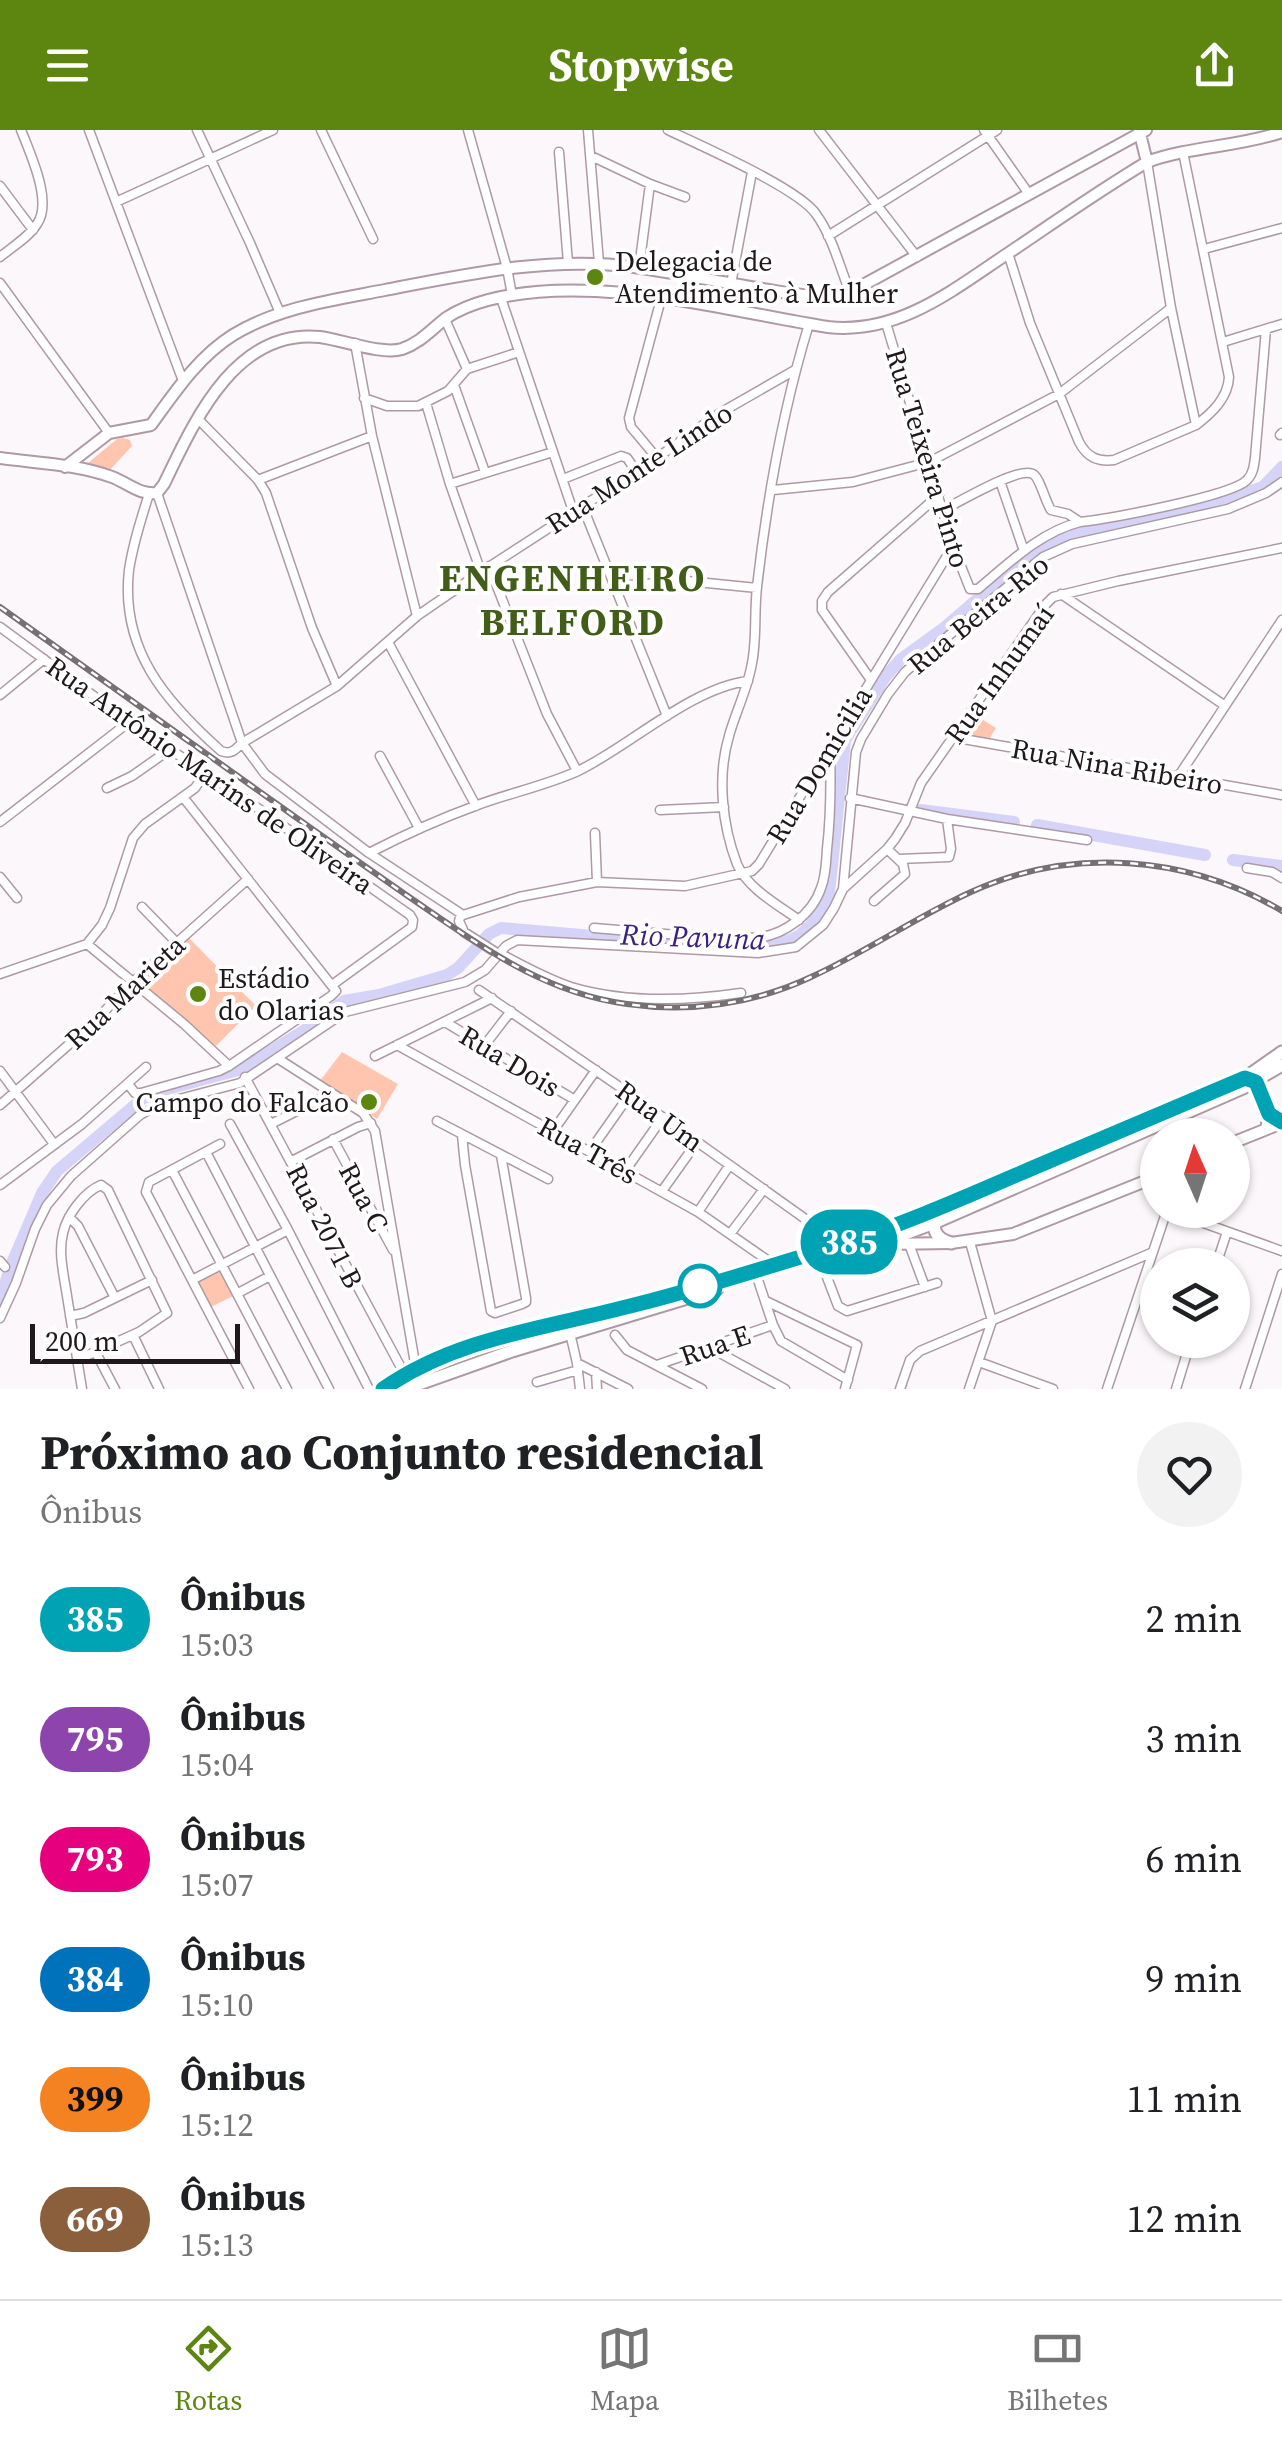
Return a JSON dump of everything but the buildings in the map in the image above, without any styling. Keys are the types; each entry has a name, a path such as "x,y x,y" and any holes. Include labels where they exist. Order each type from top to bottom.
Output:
{"main road":[{"path":"65,468 110,433 151,424 198,365 230,338 280,313 507,268 568,264 639,268 822,296 850,293 1141,131 1147,162"},
{"path":"0,458 112,477 153,493 164,484 196,418 224,380 272,345 307,336 384,350 402,349 467,307 506,296 581,291 662,299 840,329 886,323 934,302 1147,162 1280,135"},
{"path":"383,1389 459,1349 632,1306 840,1245 1251,1080 1282,1052"},
{"path":"409,1378 463,1369 570,1333 878,1244 934,1223 1282,1065"},
{"path":"1251,1080 1269,1114 1282,1122"},
{"path":"1266,1129 1269,1114"},
{"path":"1250,1136 1282,1122"},
{"path":"878,1244 970,1242 1013,1234 1140,1187"},
{"path":"951,1243 938,1238 934,1223 940,1212 960,1199"},
{"path":"494,1338 490,1348 500,1356"},
{"path":"459,1349 468,1356 463,1369"}],"street":[{"path":"0,256 40,220 40,186 20,130"},
{"path":"88,130 183,381"},
{"path":"197,130 280,313"},
{"path":"116,202 273,130"},
{"path":"321,130 373,238"},
{"path":"468,130 507,268 506,296 519,352 572,511"},
{"path":"588,130 599,264"},
{"path":"668,130 806,203 828,236 850,293"},
{"path":"833,130 821,133 917,257"},
{"path":"828,236 990,132 1029,194"},
{"path":"559,152 568,264"},
{"path":"1008,253 1030,323 1084,451 1100,460 1114,460 1196,425 1218,404 1229,386 1184,152"},
{"path":"591,156 685,197"},
{"path":"1147,162 1171,308 1196,425"},
{"path":"731,284 752,172"},
{"path":"639,268 650,184"},
{"path":"0,186 33,230"},
{"path":"1204,249 1282,228"},
{"path":"0,283 110,433"},
{"path":"657,458 630,428 629,418 662,299"},
{"path":"772,490 853,482 929,462 1058,394 1171,308"},
{"path":"445,319 466,369"},
{"name":"Rua Teixeira Pinto","path":"886,323 953,546 972,591 1024,551"},
{"path":"798,920 741,872 733,850 722,784 724,752 748,681 772,490 790,390 809,324"},
{"path":"1223,342 1282,324"},
{"path":"1000,481 1024,551 1080,522 1234,488 1250,477 1255,458 1266,329"},
{"path":"355,343 372,436 417,616"},
{"path":"364,398 396,407 426,403 454,386 466,369 519,352"},
{"name":"Rua Monte Lindo","path":"242,743 337,686 417,616 485,569 720,413 795,370"},
{"path":"454,386 485,472"},
{"path":"426,403 450,484 547,714 577,771"},
{"path":"196,418 258,480 268,498 312,628 337,686"},
{"path":"258,480 372,436"},
{"path":"450,484 553,452"},
{"path":"563,479 621,456 636,471"},
{"path":"944,510 1000,481 1032,473 1051,510 1080,522"},
{"name":"Rua Beira-Rio","path":"0,1318 48,1205 104,1145 151,1108 240,1083 345,1012 455,986 476,977 512,942 758,953 796,947 823,925 844,889 853,765 860,740 897,681 1043,557 1072,544 1228,510 1282,482"},
{"path":"153,493 130,567 129,609 142,656 166,697 221,751 234,751 242,743"},
{"path":"153,493 242,743 266,774 460,914"},
{"path":"871,680 822,610 822,602 828,592 939,495"},
{"path":"582,505 667,716"},
{"name":"Rua Domicilia","path":"741,872 749,873 760,864 953,546"},
{"name":"Rua Inhumaí","path":"844,889 887,850 901,830 921,784 1046,604 1061,594 1282,548"},
{"path":"616,586 687,581 757,588"},
{"path":"1061,594 1224,705"},
{"path":"1178,777 1282,620"},
{"name":"Rua Antônio Marins de Oliveira","path":"0,626 129,722 408,914 412,926 334,988"},
{"path":"388,642 476,806"},
{"path":"0,695 44,659"},
{"path":"369,852 419,828 577,771 667,716 722,688 748,681"},
{"path":"0,822 129,722"},
{"name":"Rua Nina Ribeiro","path":"952,737 1282,795"},
{"path":"594,928 756,938 770,936 798,920 821,890 826,868 832,790 830,746"},
{"path":"107,788 170,750"},
{"path":"380,756 419,828"},
{"path":"0,974 87,944 110,908 133,838 205,774"},
{"path":"809,781 832,790"},
{"path":"128,1084 141,1094 230,1066 332,996 334,988 183,796"},
{"path":"850,798 946,820 1088,840"},
{"path":"660,810 724,807"},
{"path":"899,859 949,857 946,820"},
{"path":"594,833 597,882"},
{"path":"874,901 903,877 905,868 887,850"},
{"path":"1247,868 1272,872 1282,878"},
{"path":"460,914 597,882 684,886 741,872"},
{"path":"0,877 18,898"},
{"name":"Rua Marieta","path":"0,1104 91,1026 133,982 248,879"},
{"path":"142,907 177,942"},
{"path":"460,914 460,928 500,955 550,979 592,992 683,999 741,994"},
{"path":"87,944 230,1066"},
{"name":"Rua Um","path":"478,990 840,1245"},
{"path":"375,1056 492,998"},
{"path":"484,1046 510,1011"},
{"name":"Rua Dois","path":"445,1022 575,1100"},
{"name":"Rua Três","path":"397,1045 698,1212 774,1264"},
{"path":"277,1058 363,1113 371,1123 377,1138 396,1254 409,1378"},
{"path":"0,1185 146,1068"},
{"path":"554,1130 596,1070"},
{"path":"0,1071 54,1144"},
{"name":"Rua 2071 B","path":"246,1077 409,1378"},
{"path":"272,1124 332,1093"},
{"path":"590,1152 630,1094"},
{"path":"626,1171 663,1117"},
{"path":"437,1121 548,1179"},
{"path":"292,1161 371,1123"},
{"path":"230,1124 369,1389"},
{"path":"462,1134 491,1311 496,1312 526,1302 501,1155"},
{"name":"Rua C","path":"334,1139 396,1254"},
{"path":"662,1192 697,1142"},
{"path":"220,1144 149,1182 146,1192 249,1389"},
{"path":"206,1152 329,1389"},
{"path":"698,1212 729,1166"},
{"path":"172,1170 287,1389"},
{"path":"77,1360 133,1335 167,1313 104,1186 97,1186 83,1198 69,1218 61,1250 70,1316 77,1360 82,1389"},
{"path":"730,1234 764,1190"},
{"path":"69,1218 82,1234 114,1298"},
{"path":"1216,1228 1282,1251"},
{"path":"192,1280 288,1230"},
{"path":"1222,1248 1227,1232"},
{"path":"969,1389 992,1321 970,1242"},
{"path":"909,1244 925,1286"},
{"path":"900,1389 910,1360 920,1351 1140,1258"},
{"path":"820,1259 838,1306 847,1311 937,1283"},
{"path":"1245,1389 1282,1274"},
{"path":"238,1294 270,1276"},
{"path":"758,1277 773,1325 778,1337 846,1384 857,1345 766,1301"},
{"path":"70,1316 152,1280"},
{"path":"1106,1389 1140,1288"},
{"path":"511,1308 518,1332"},
{"name":"Rua E","path":"657,1365 773,1325"},
{"path":"570,1333 580,1389"},
{"path":"133,1335 159,1389"},
{"path":"616,1335 627,1350 702,1389"},
{"path":"708,1346 786,1389"},
{"path":"96,1353 114,1389"},
{"path":"1176,1389 1186,1358"},
{"path":"979,1362 1053,1389"},
{"path":"536,1382 578,1367 628,1389"},
{"path":"596,1372 597,1389"}],"shaded area":[{"path":"117,439 130,440 132,446 109,471 88,463"},
{"path":"975,715 996,728 988,741 962,733"},
{"name":"Estádio do Olarias","path":"189,938 256,1006 216,1046 138,983"},
{"name":"Campo do Falcão","path":"342,1052 398,1084 377,1119 319,1082"},
{"path":"220,1271 233,1296 211,1307 198,1282"}],"waterway":[{"name":"Rio Pavuna","path":"0,1299 42,1193 57,1171 142,1099 242,1069 344,1001 447,975 489,934 501,928 765,945 800,935 811,925 829,894 845,740 901,659 945,627 1032,552 1055,539 1234,497 1263,487 1282,467"},
{"path":"921,810 1014,822"},
{"path":"1037,825 1205,855"},
{"path":"1233,860 1282,866"}],"railway":[{"path":"0,607 477,943 548,982 600,999 651,1007 698,1007 767,994 831,967 971,892 1009,877 1049,868 1089,863 1169,868 1246,892 1282,911"}],"bus line":[{"name":"385","path":"383,1389 435,1359 476,1344 632,1306 868,1235 1245,1078 1256,1082 1269,1114 1282,1122"}],"place":[{"name":"Delegacia de Atendimento à Mulher","path":"595,277"},
{"name":"Estádio do Olarias","path":"198,994"},
{"name":"Campo do Falcão","path":"369,1102"}],"district":[{"name":"ENGENHEIRO BELFORD","path":"573,600"}]}
